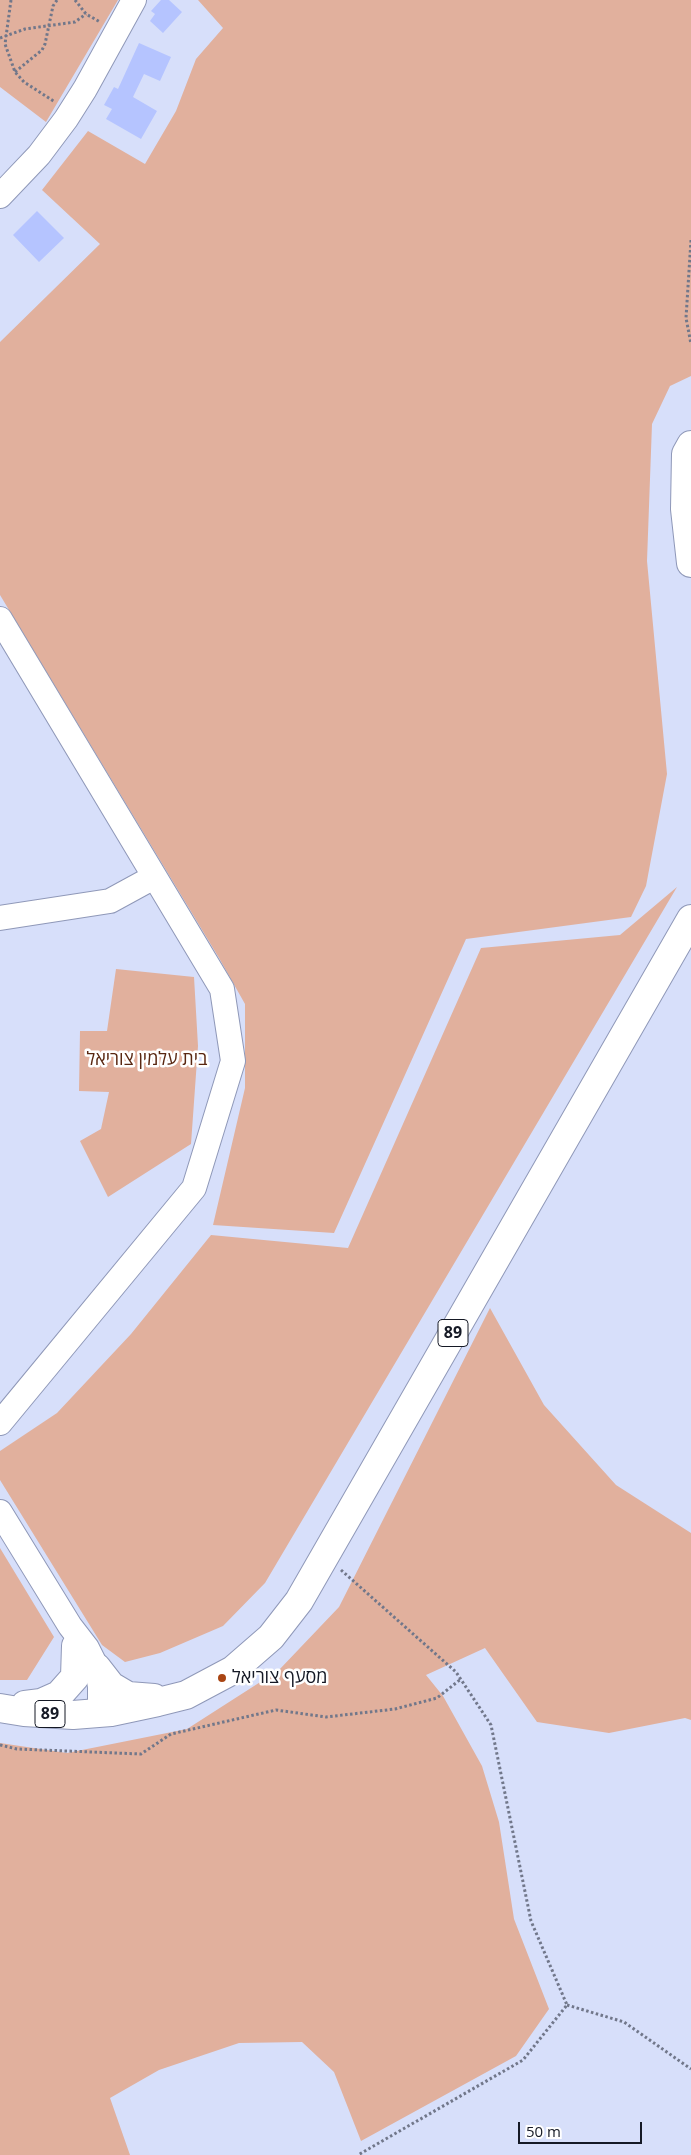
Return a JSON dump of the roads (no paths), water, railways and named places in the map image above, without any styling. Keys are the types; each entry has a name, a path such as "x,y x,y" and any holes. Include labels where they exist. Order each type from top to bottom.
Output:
{"highway":[{"path":"691,445 686,454 685,509 691,563"},
{"name":"89","path":"0,1708 73,1715 100,1713 168,1700 186,1695 233,1670 271,1637 299,1601 691,919"},
{"path":"0,1708 41,1703 60,1695 75,1677 73,1636"},
{"path":"96,1668 111,1686 128,1696 168,1700"}],"street":[{"path":"0,196 39,155 71,112 134,0"},
{"path":"0,619 222,989 233,1061 194,1188 0,1423"},
{"path":"0,918 110,901 154,877"},
{"path":"0,1512 73,1636 100,1713"},
{"path":"73,1636 86,1648 96,1668 100,1687 100,1713"}],"place":[{"name":"מסעף צוריאל","path":"222,1678"}],"park label":[{"name":"בית עלמין צוריאל","path":"147,1060"}]}
